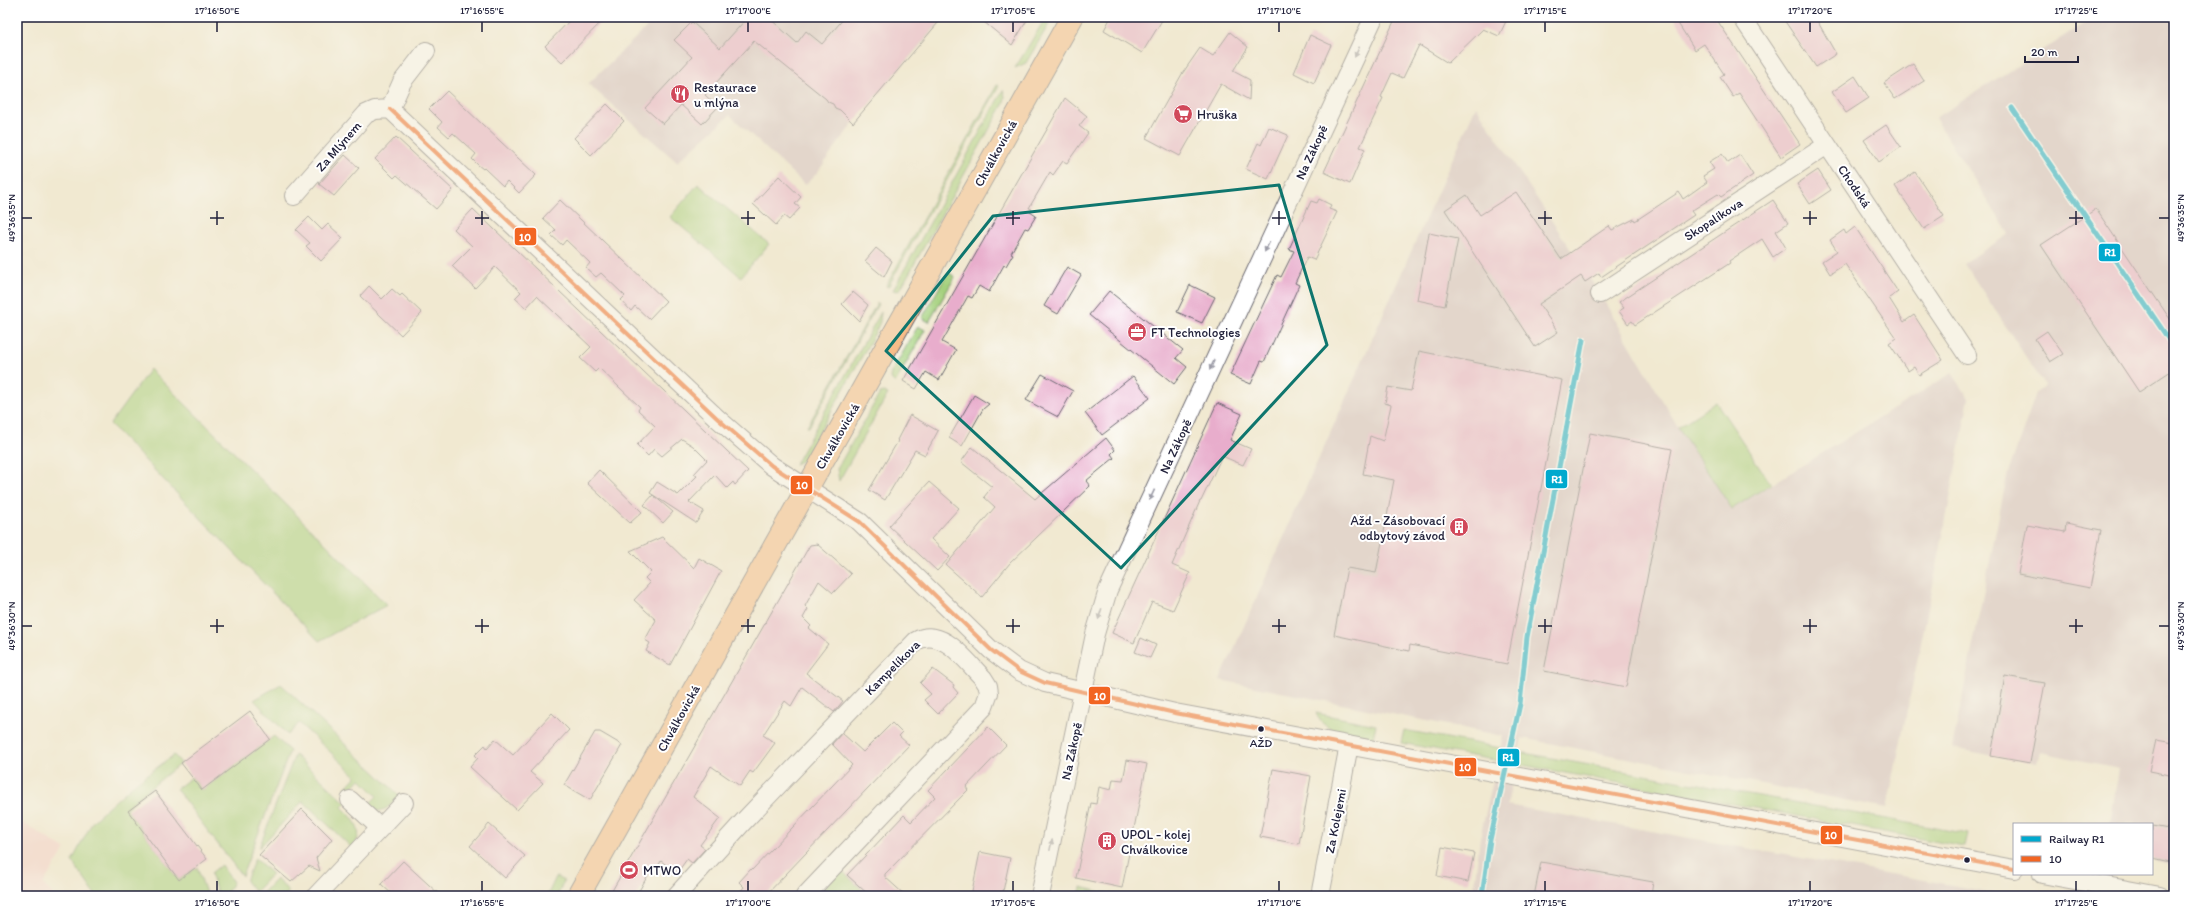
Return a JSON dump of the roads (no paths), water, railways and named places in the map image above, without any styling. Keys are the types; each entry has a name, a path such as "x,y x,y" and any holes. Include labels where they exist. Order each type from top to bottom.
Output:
{"main road":[{"name":"Chválkovická","path":"578,896 1072,17"}],"street":[{"name":"Na Zákopě","path":"1040,896 1095,634 1108,590 1374,17"},
{"name":"Chodská","path":"1742,17 1968,355"},
{"path":"426,51 402,82 390,109 718,419 766,461 807,488 837,505 860,522 991,650 1010,665 1032,678 1083,693 1175,713 2013,869"},
{"name":"Za Mlýnem","path":"294,196 366,114 375,110 390,109"},
{"name":"Skopalíkova","path":"1600,294 1827,145"},
{"name":"Kampelíkova","path":"676,896 743,822 916,641 928,636 939,638 983,678 988,686 987,701 984,707 805,896"},
{"name":"Za Kolejemi","path":"1320,896 1349,745"},
{"path":"350,800 380,828"},
{"path":"316,896 404,803"},
{"path":"2047,875 2160,896"}],"rail line":[{"name":"R1","path":"2012,108 2174,347"},
{"name":"R1","path":"1482,896 1490,840 1520,704 1527,637 1583,340"}],"place":[{"name":"Restaurace u mlýna","path":"680,94"},
{"name":"Hruška","path":"1183,114"},
{"name":"FT Technologies","path":"1137,332"},
{"name":"Ažd - Zásobovací odbytový závod","path":"1459,527"},
{"name":"AŽD","path":"1261,729"},
{"name":"UPOL - kolej Chválkovice","path":"1107,841"},
{"name":"MTWO","path":"629,870"}]}
